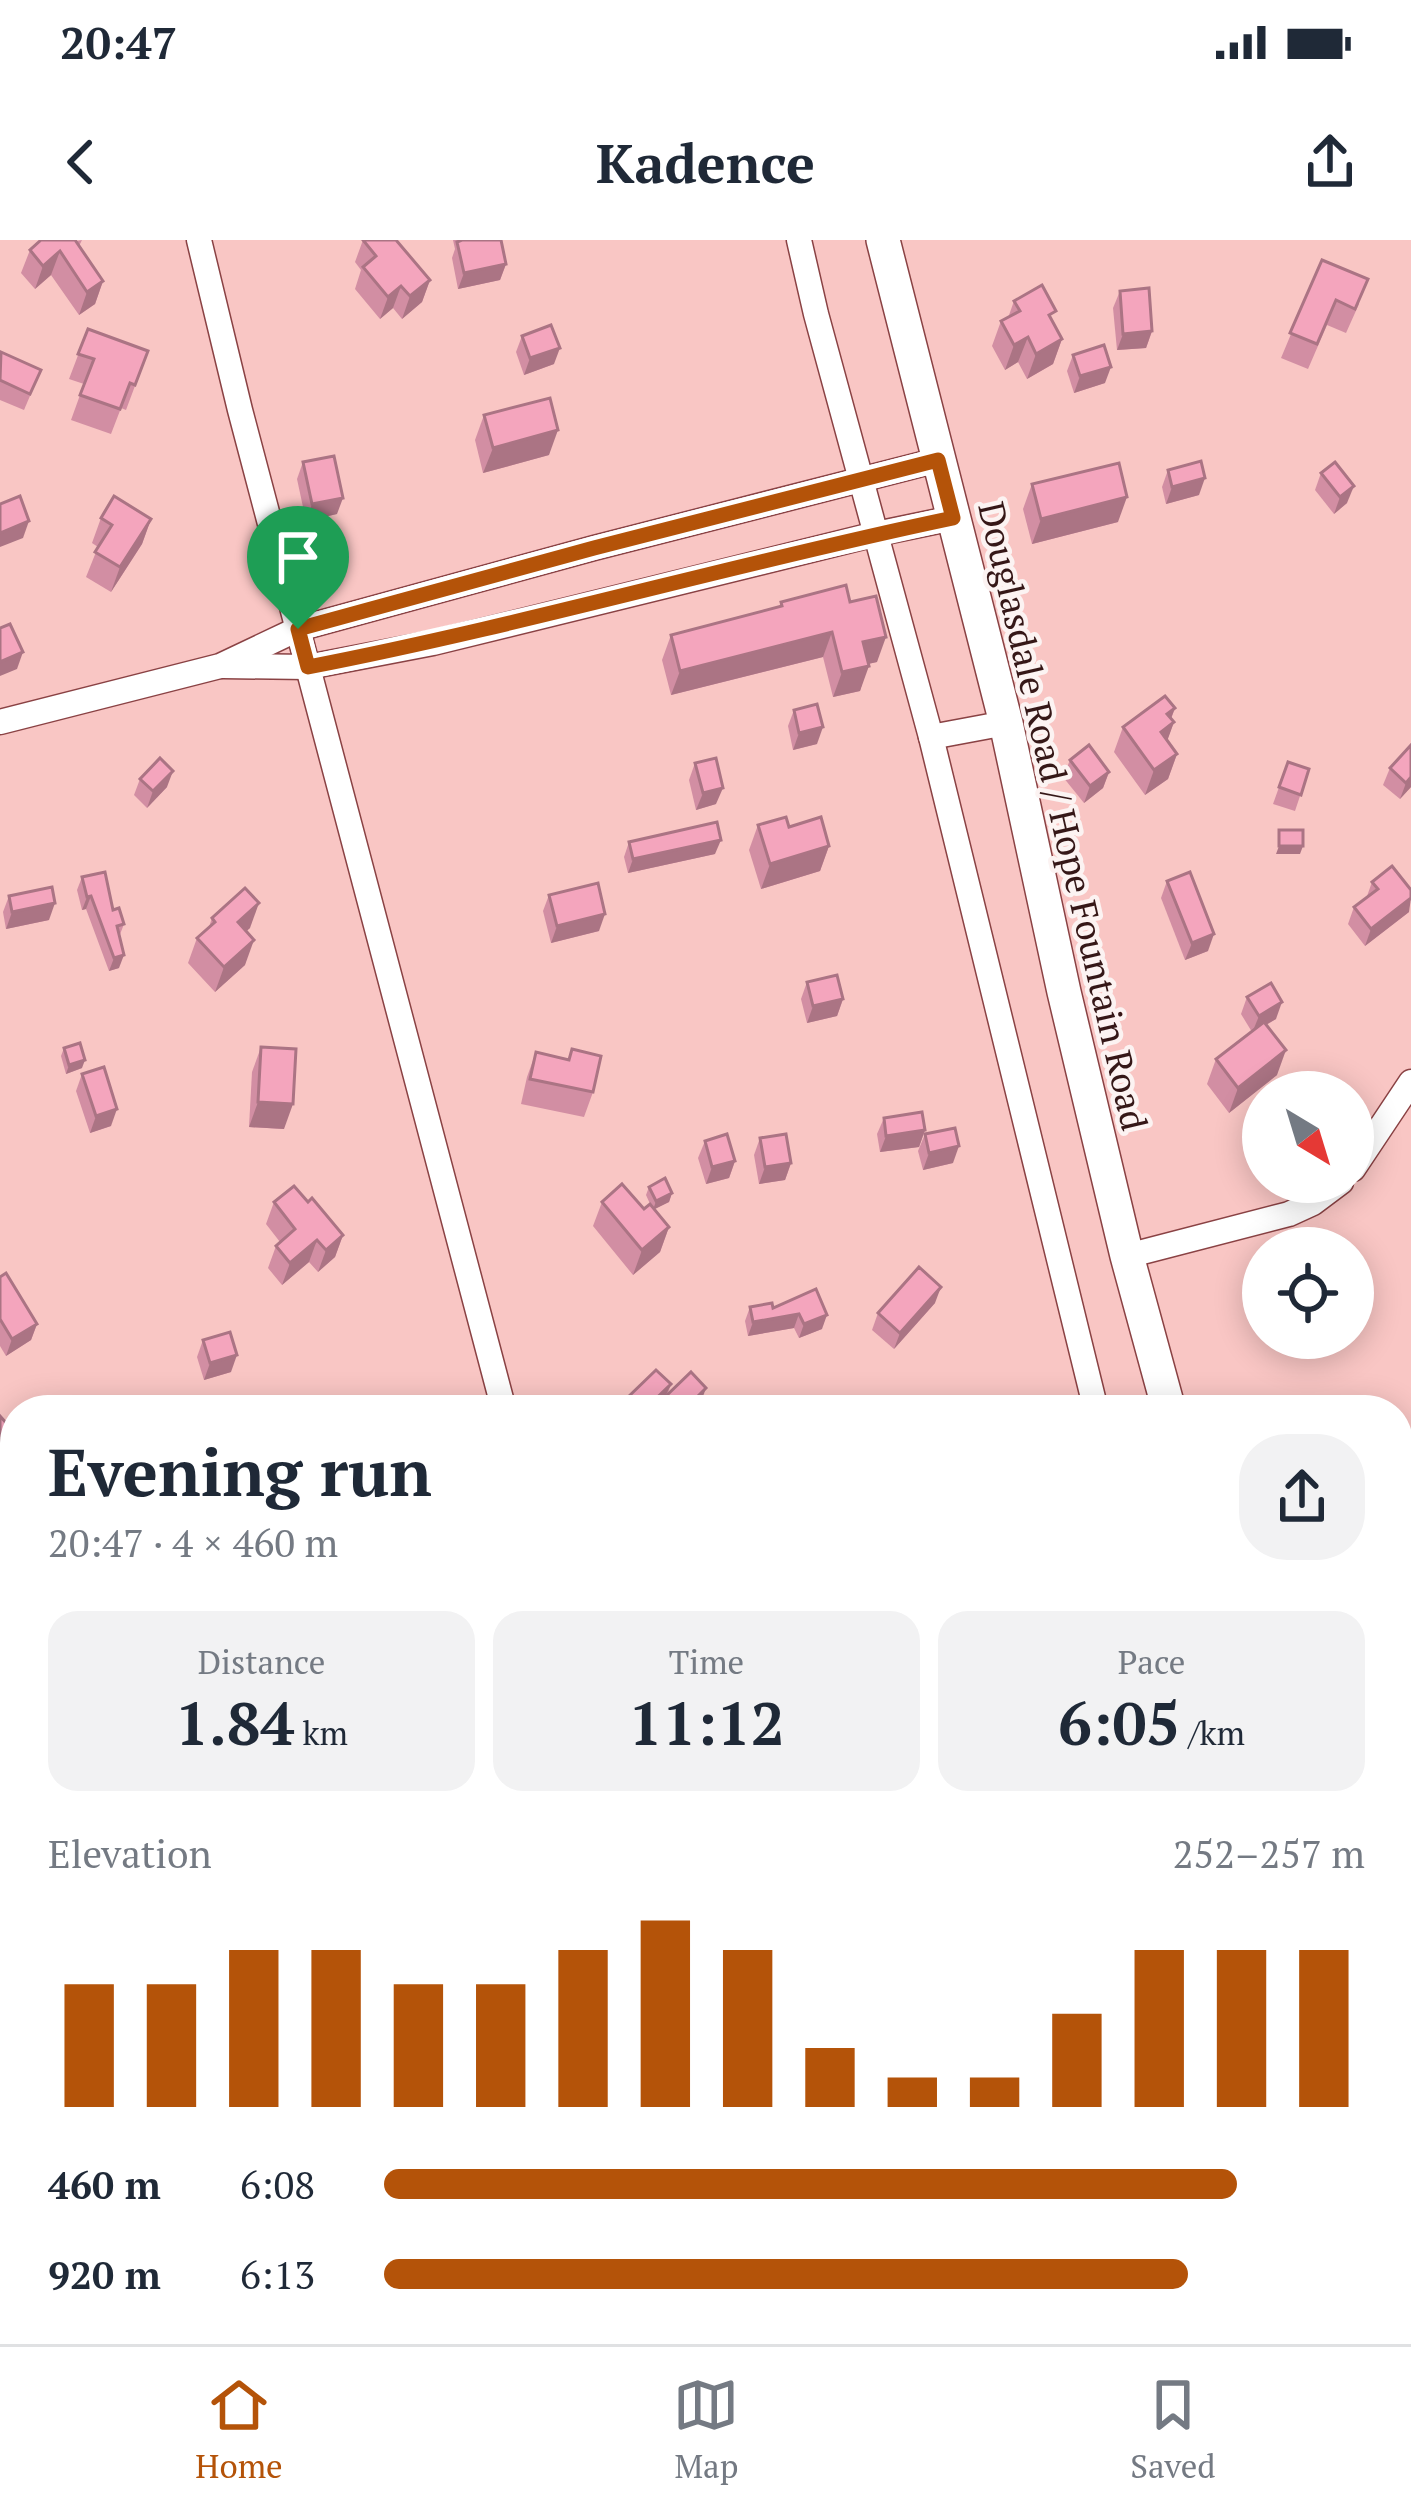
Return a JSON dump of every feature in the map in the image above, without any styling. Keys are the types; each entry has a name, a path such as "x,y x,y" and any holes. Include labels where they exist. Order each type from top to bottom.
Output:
{"main road":[{"name":"Douglasdale Road / Hope Fountain Road","path":"883,240 1006,723 1064,992 1165,1395"}],"street":[{"path":"199,240 500,1395"},
{"path":"799,240 931,737 1092,1395"},
{"path":"0,722 220,666 298,629 938,460"},
{"path":"220,666 308,667 434,643 953,518"},
{"path":"931,737 1006,723"},
{"path":"1374,1138 1411,1082"},
{"path":"1127,1256 1289,1214 1313,1203"}],"building":[{"path":"41,240 75,240 103,281 87,292 60,251 43,266 30,250"},
{"path":"363,240 396,240 430,280 410,296 401,286 388,297 363,267 376,256"},
{"path":"501,240 506,264 464,273 457,242"},
{"path":"1322,260 1368,279 1355,309 1336,300 1317,344 1290,333"},
{"path":"1042,285 1056,311 1049,315 1062,339 1036,354 1028,337 1014,345 1001,321 1020,311 1014,301"},
{"path":"1149,288 1152,331 1123,334 1120,291"},
{"path":"551,325 560,348 530,358 522,336"},
{"path":"88,329 148,351 120,409 80,395 94,359 78,354"},
{"path":"1104,345 1111,367 1080,376 1073,355"},
{"path":"1,352 41,370 30,394 0,380"},
{"path":"550,398 558,430 493,448 484,415"},
{"path":"334,456 343,498 312,504 303,462"},
{"path":"1201,461 1205,478 1172,487 1168,470"},
{"path":"1335,462 1354,486 1340,497 1321,473"},
{"path":"1119,463 1127,497 1041,519 1032,484"},
{"path":"20,496 29,521 0,533 0,504"},
{"path":"114,496 151,519 120,567 95,552 112,525 101,518"},
{"path":"846,585 850,602 876,596 886,637 863,642 869,666 842,672 832,632 680,671 671,635"},
{"path":"10,624 23,652 0,662 0,628"},
{"path":"1165,696 1175,708 1167,714 1174,722 1161,732 1177,754 1154,770 1123,727"},
{"path":"817,704 823,727 799,733 794,710"},
{"path":"1089,745 1109,772 1090,786 1070,760"},
{"path":"1411,745 1411,777 1406,783 1390,768"},
{"path":"160,758 173,771 153,791 140,779"},
{"path":"716,758 723,788 703,793 695,763"},
{"path":"1288,762 1309,769 1301,795 1279,787"},
{"path":"786,817 789,827 821,817 829,846 770,864 758,825"},
{"path":"717,822 721,840 633,859 629,842"},
{"path":"1279,830 1303,830 1303,846 1279,846"},
{"path":"1392,866 1411,890 1411,898 1371,929 1354,907 1378,889 1372,882"},
{"path":"105,872 113,910 119,908 124,924 117,926 124,955 114,958 82,877"},
{"path":"1190,872 1214,934 1192,943 1167,881"},
{"path":"598,883 605,914 557,926 549,895"},
{"path":"52,887 55,903 12,912 9,896"},
{"path":"245,888 259,903 238,922 254,940 224,967 197,938"},
{"path":"837,975 843,999 813,1006 807,982"},
{"path":"1271,983 1282,1002 1259,1016 1247,997"},
{"path":"1264,1022 1286,1050 1259,1071 1242,1071 1238,1088 1216,1059"},
{"path":"80,1043 85,1060 69,1065 64,1048"},
{"path":"261,1047 296,1049 293,1104 258,1102"},
{"path":"572,1049 601,1056 593,1092 530,1079 536,1052 569,1060"},
{"path":"104,1067 117,1109 96,1116 82,1074"},
{"path":"922,1112 925,1130 886,1136 884,1118"},
{"path":"955,1128 959,1146 929,1153 925,1134"},
{"path":"727,1134 735,1161 712,1167 705,1141"},
{"path":"786,1134 791,1163 765,1167 760,1138"},
{"path":"665,1178 672,1193 656,1201 649,1187"},
{"path":"622,1184 644,1209 650,1204 669,1227 642,1250 602,1202"},
{"path":"294,1186 308,1202 312,1198 343,1235 326,1250 317,1240 290,1263 276,1246 295,1229 274,1202"},
{"path":"919,1267 941,1287 900,1333 878,1313"},
{"path":"6,1273 37,1324 12,1339 0,1319 0,1277"},
{"path":"816,1289 827,1315 804,1324 799,1314 753,1322 750,1307 772,1303 773,1308"},
{"path":"230,1332 237,1355 210,1363 203,1340"},
{"path":"656,1370 671,1384 660,1395 630,1395"},
{"path":"691,1372 706,1388 699,1395 667,1395"}],"route":[{"path":"938,460 953,518 434,643 308,667 298,629 938,460"}]}
